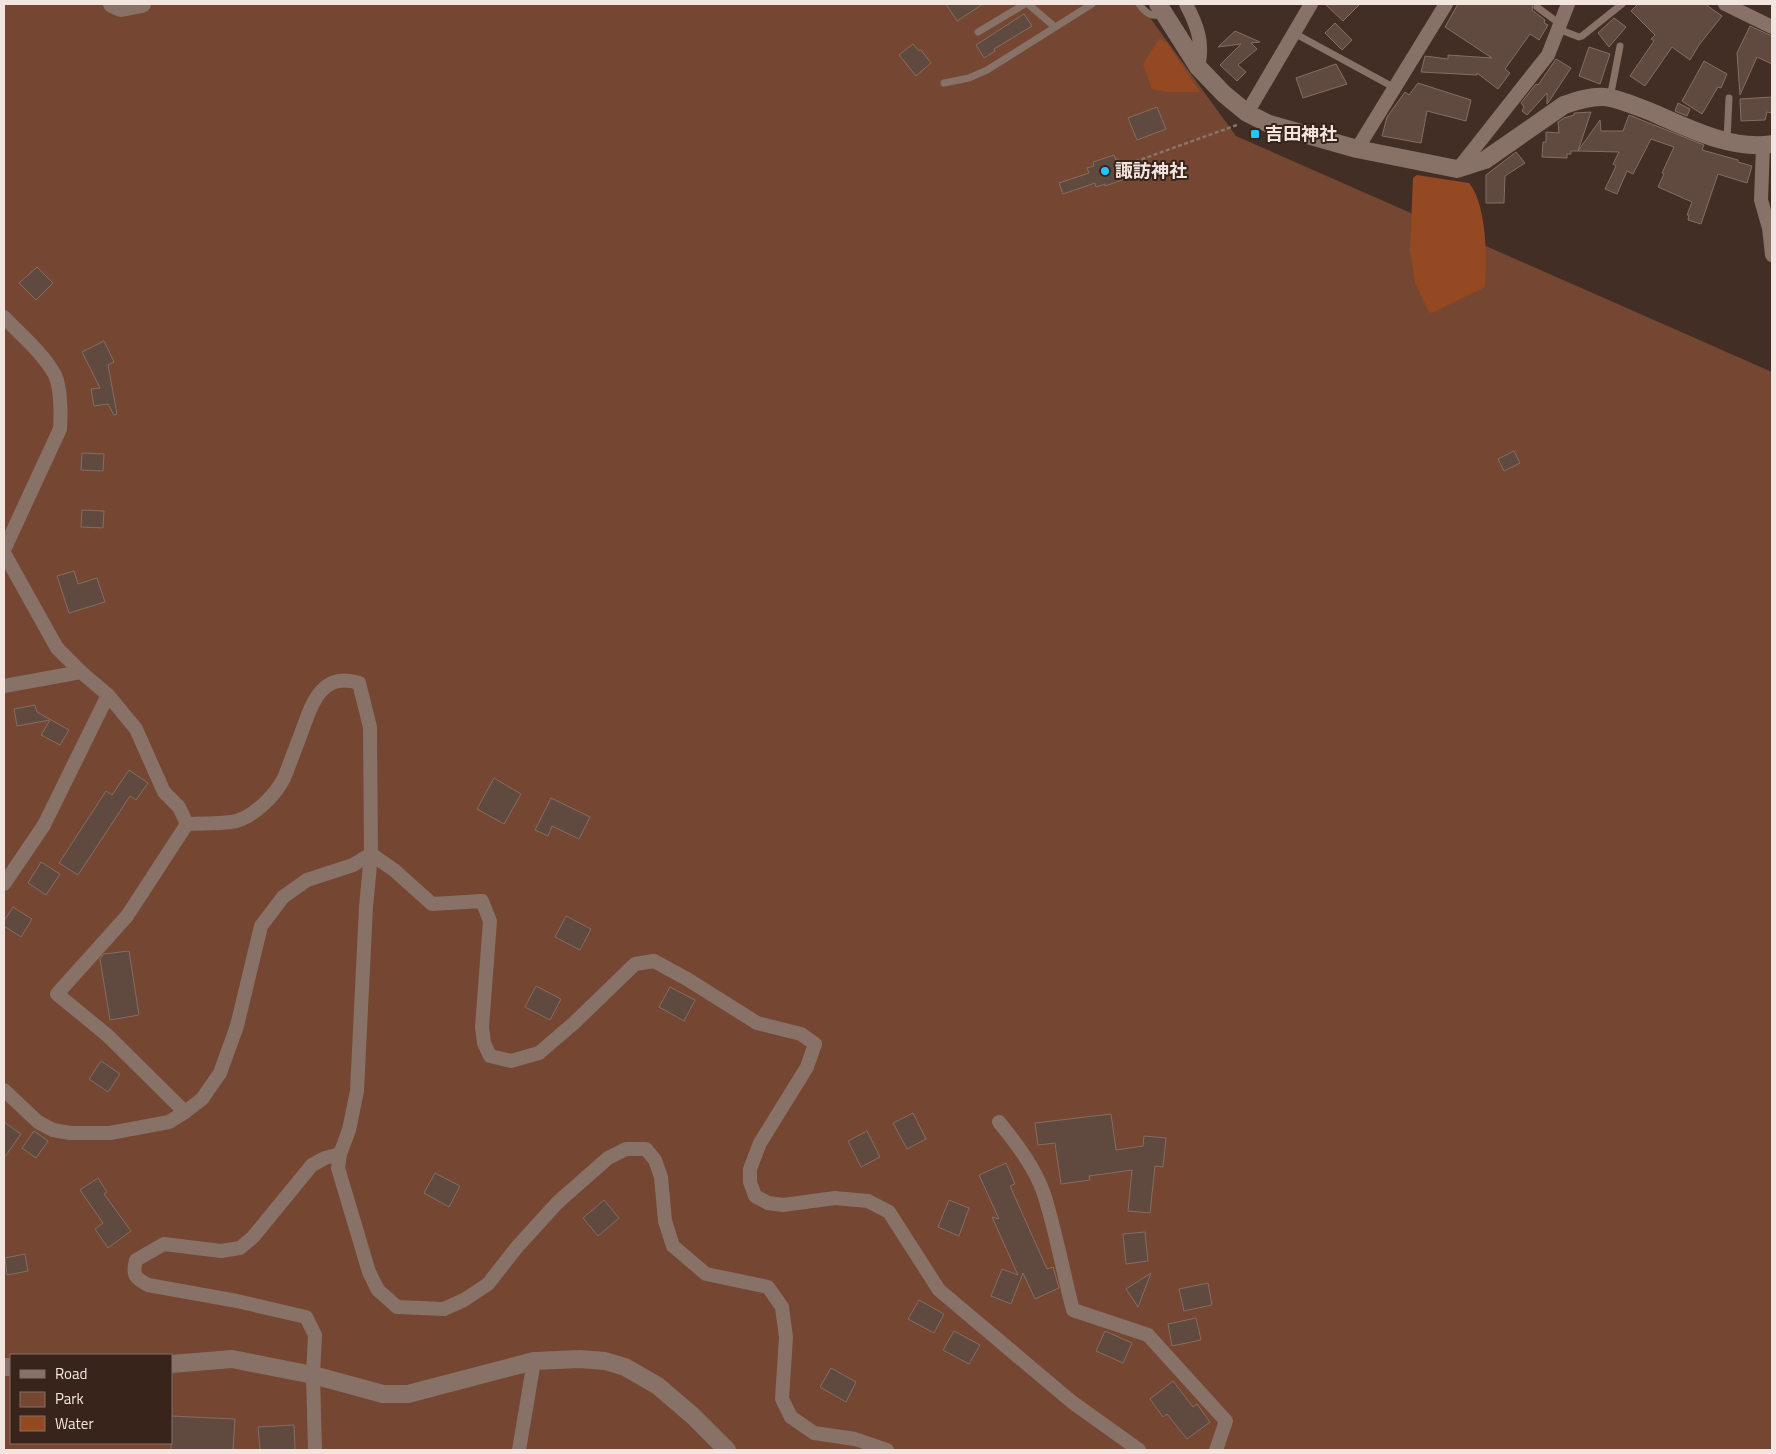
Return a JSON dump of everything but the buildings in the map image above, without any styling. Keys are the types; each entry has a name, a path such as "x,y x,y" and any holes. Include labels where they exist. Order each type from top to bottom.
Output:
{"street":[{"path":"112,4 121,8 142,4"},
{"path":"1186,4 1199,34 1202,52 1198,66"},
{"path":"1251,115 1311,4"},
{"path":"1358,149 1446,4"},
{"path":"1457,169 1548,55 1568,4"},
{"path":"1725,4 1772,27"},
{"path":"1161,8 1198,66 1224,94 1251,115 1269,124 1358,149 1457,169 1485,160 1564,105 1579,99 1594,97 1610,98 1636,106 1693,129 1740,145 1768,145 1761,200 1769,228 1772,255"},
{"path":"4,317 41,356 54,375 62,411 60,429 4,552 57,648 108,695 136,729 164,792 179,806 187,824"},
{"path":"4,686 81,672"},
{"path":"187,824 233,822 246,817 267,802 278,790 284,778 312,703 322,689 330,683 347,680 359,683 370,727 371,854 366,907 357,1090 338,1168 369,1272 378,1290 397,1307 444,1308 464,1300 488,1284 517,1247 558,1202 608,1158 626,1149 646,1149 655,1160 661,1177 666,1222 673,1246 706,1274 768,1287 782,1307 786,1337 782,1399 791,1417 814,1433 855,1439 887,1450"},
{"path":"4,884 44,826 108,695"},
{"path":"185,1112 107,1035 57,994 128,916 187,824"},
{"path":"4,1090 38,1122 53,1130 70,1133 110,1133 149,1126 168,1122 185,1112 202,1099 220,1073 237,1026 261,926 283,897 308,880 353,865 371,854"},
{"path":"371,854 394,870 432,904 482,901 490,921 482,1027 484,1044 490,1056 511,1061 539,1053 574,1024 635,964 654,961 687,979 757,1023 801,1034 816,1044 807,1067 760,1143 750,1169 750,1182 755,1196 768,1203 783,1205 843,1198 868,1202 889,1212 939,1290 1072,1402 1139,1450"},
{"path":"1000,1122 1031,1167 1043,1193 1073,1310 1148,1335 1226,1421 1216,1450"},
{"path":"315,1450 313,1375 315,1335 306,1317 237,1301 148,1285 136,1278 133,1271 136,1260 164,1244 220,1251 240,1248 253,1237 312,1165 325,1158 340,1154"},
{"path":"172,1364 232,1359 313,1375 382,1394 408,1394 534,1361 605,1361 625,1368 658,1386 694,1417 727,1450"},
{"path":"519,1450 534,1361"}],"lane":[{"path":"978,32 1026,4 1055,27"},
{"path":"944,83 975,76 1092,4"},
{"path":"1139,4 1145,13 1154,16 1161,8"},
{"path":"1538,7 1559,26 1579,37 1622,4"},
{"path":"1294,33 1395,88"},
{"path":"1610,98 1620,46"},
{"path":"1728,98 1728,141"}],"path":[{"path":"1123,166 1248,121 1251,115"}],"green space":[{"path":"4,4 1140,4 1236,136 1772,372 1772,1450 4,1450"}],"water":[{"path":"1159,39 1167,43 1200,92 1166,92 1152,89 1143,64"},
{"path":"1417,175 1469,183 1479,205 1484,233 1485,287 1432,313 1429,312 1415,283 1410,250 1413,178"}],"place":[{"name":"吉田神社","path":"1255,134"},
{"name":"諏訪神社","path":"1105,171"}]}
